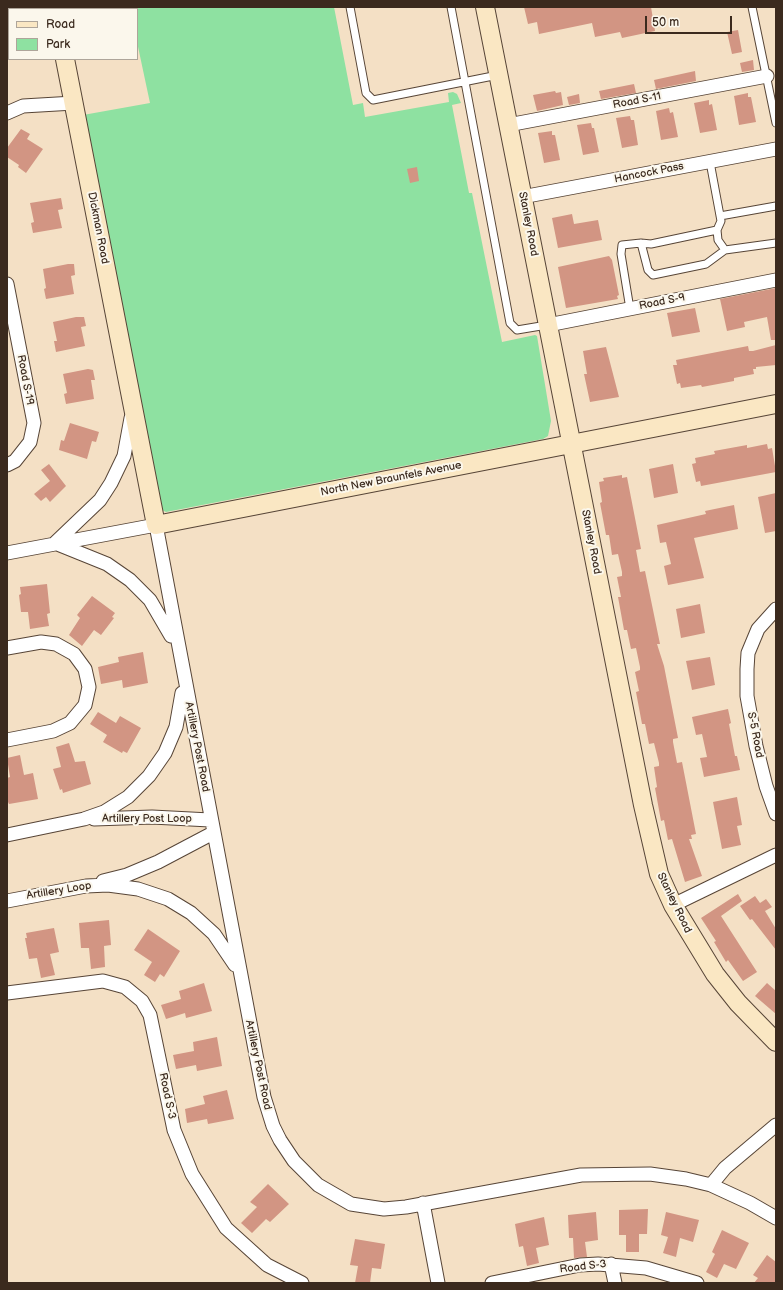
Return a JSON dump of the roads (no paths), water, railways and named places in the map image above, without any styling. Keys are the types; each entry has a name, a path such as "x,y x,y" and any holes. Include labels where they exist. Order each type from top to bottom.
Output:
{"street":[{"name":"Stanley Road","path":"485,7 651,845 659,874 673,905 715,974 738,1003 776,1042"},
{"name":"Dickman Road","path":"65,60 156,524"},
{"name":"Road S-11","path":"508,125 767,76"},
{"path":"7,113 23,106 74,103"},
{"name":"Hancock Pass","path":"522,197 776,150"},
{"name":"Road S-9","path":"548,325 776,280"},
{"name":"Road S-19","path":"7,284 34,423 30,442 15,461 7,465"},
{"name":"Dickman Road","path":"56,544 100,500 115,476 128,442 132,412 131,398"},
{"name":"North New Braunfels Avenue","path":"7,554 776,404"},
{"name":"Artillery Post Road","path":"156,524 178,652 211,826 268,1112 280,1140 294,1160 318,1185 351,1204 384,1209 581,1175 650,1174 686,1179 711,1185 750,1203 776,1218"},
{"name":"Artillery Post Road","path":"56,544 107,564 130,580 150,600 158,611 178,652"},
{"name":"S-5 Road","path":"776,609 758,630 748,653 747,696 766,786 776,814"},
{"path":"7,648 41,642 56,644 74,654 85,669 89,687 85,705 70,723 53,731 7,740"},
{"path":"7,835 84,819 104,812 128,796 149,776 165,753 176,727 180,712 183,675"},
{"name":"Artillery Post Loop","path":"84,819 152,817 211,826"},
{"name":"Artillery Post Loop","path":"86,886 127,875 158,862 211,826"},
{"path":"673,905 776,855"},
{"name":"Artillery Loop","path":"7,901 86,886 123,886 153,893 168,899 191,913 214,934 232,959 241,978"},
{"name":"Road S-3","path":"7,993 103,981 125,987 142,1001 150,1015 174,1130 192,1174 208,1201 230,1232 267,1265 302,1283"},
{"path":"711,1185 725,1168 776,1125"},
{"path":"423,1203 438,1283"},
{"path":"611,1264 615,1283"},
{"name":"Road S-3","path":"492,1283 580,1265 611,1264 646,1268 697,1283"}],"lane":[{"path":"350,7 366,93 373,100 498,75"},
{"path":"451,7 510,323 517,330 548,325"},
{"path":"752,7 776,123"},
{"path":"710,162 721,221 717,230 718,240 725,250"},
{"path":"720,216 776,206"},
{"path":"630,309 621,254 622,246 641,243 651,244 717,230"},
{"path":"641,243 648,270 653,275 706,264 725,250 776,243"}]}
